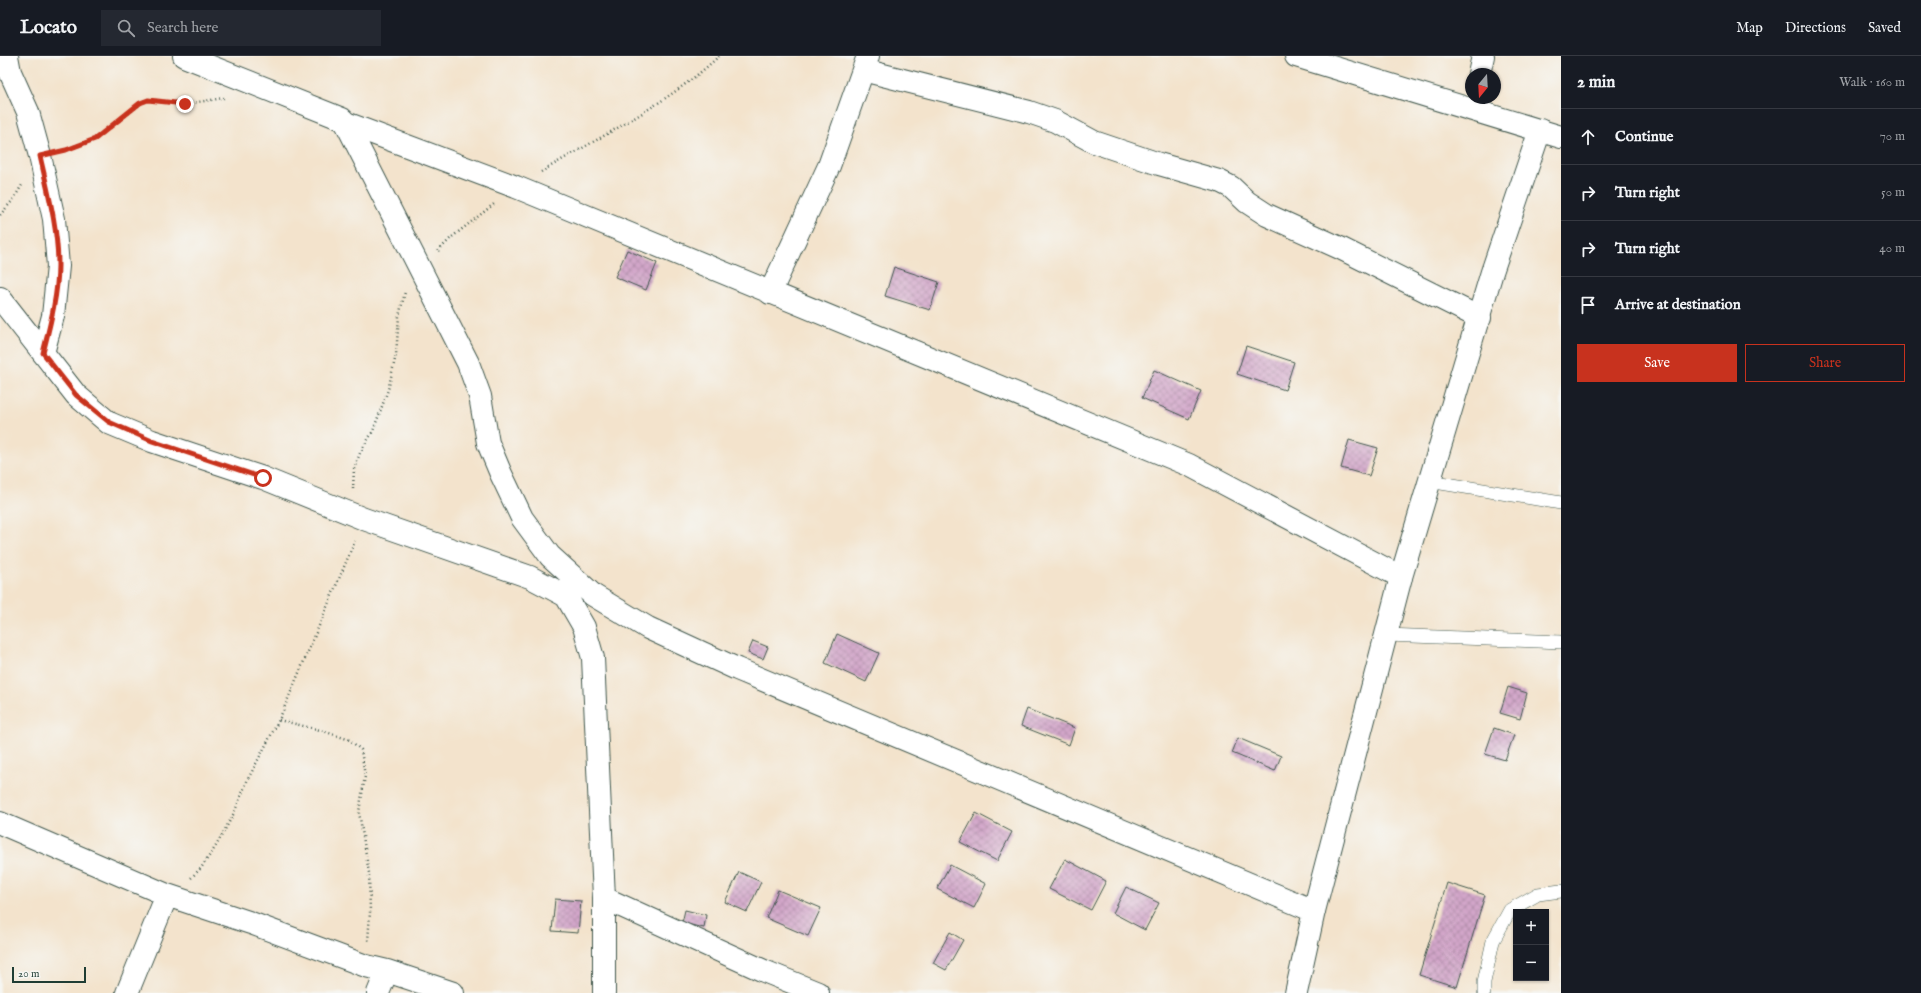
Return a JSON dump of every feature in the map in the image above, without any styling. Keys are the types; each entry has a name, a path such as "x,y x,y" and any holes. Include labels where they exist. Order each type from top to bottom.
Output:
{"street":[{"path":"6,56 10,72 28,112 40,156 54,219 58,266 53,316 43,353"},
{"path":"184,56 342,119 346,123 468,363 480,396 488,443 522,518 550,556 593,596 648,628 737,669 1314,911"},
{"path":"1296,56 1465,102"},
{"path":"1480,68 1483,56"},
{"path":"770,293 829,166 866,63 1030,112 1055,121 1094,142 1159,164 1219,181 1231,187 1247,202 1267,215 1340,248 1480,318"},
{"path":"1472,104 1561,137"},
{"path":"346,123 516,187 1188,465 1401,577"},
{"path":"1296,993 1314,911 1401,577 1429,481 1480,318 1492,272 1540,130"},
{"path":"0,298 76,395 109,422 152,441 263,478 364,519 530,577 566,596 584,627 593,658 604,898 604,993"},
{"path":"0,823 167,895 453,993"},
{"path":"127,993 167,895"},
{"path":"604,898 764,971 818,993"},
{"path":"377,968 378,993"}],"lane":[{"path":"1429,481 1561,503"},
{"path":"1387,635 1561,642"},
{"path":"1484,993 1484,982 1493,941 1510,910 1538,894 1561,891"}],"path":[{"path":"167,895 186,883 201,868 216,846 234,813 248,779 279,720 351,554 364,519 356,502 352,485 354,469 360,453 373,431 388,390 396,355 399,316 402,300 419,269 452,237 516,187 650,107 698,76 719,56"},
{"path":"40,156 66,150 95,139 140,103 148,100 185,104 235,96 260,87"},
{"path":"279,720 320,730 350,740 361,750 365,776 359,812 370,873 370,912 377,968"}],"building":[{"path":"627,250 657,263 646,290 615,277"},
{"path":"894,267 939,282 930,310 885,296"},
{"path":"1246,346 1294,362 1285,390 1237,374"},
{"path":"1154,370 1201,391 1189,419 1142,398"},
{"path":"1349,440 1378,448 1369,476 1341,468"},
{"path":"837,634 879,653 866,682 825,663"},
{"path":"753,641 768,647 763,659 748,653"},
{"path":"1508,687 1527,693 1520,719 1500,713"},
{"path":"1027,709 1075,728 1069,745 1021,726"},
{"path":"1494,728 1514,735 1505,760 1485,754"},
{"path":"1238,738 1281,756 1275,771 1232,753"},
{"path":"976,813 1012,832 997,861 960,842"},
{"path":"1065,859 1106,881 1091,910 1049,889"},
{"path":"950,865 986,884 974,908 937,889"},
{"path":"739,872 761,882 747,912 725,902"},
{"path":"1447,883 1485,895 1457,987 1419,975"},
{"path":"1126,887 1159,903 1145,930 1113,913"},
{"path":"778,890 821,908 808,936 766,918"},
{"path":"555,899 581,901 578,933 552,931"},
{"path":"685,910 706,915 704,928 682,923"},
{"path":"950,932 963,940 946,970 933,963"}],"route":[{"path":"185,104 148,100 140,103 95,139 66,150 40,156 54,219 58,266 53,316 43,353 76,395 109,422 152,441 263,478"}]}
